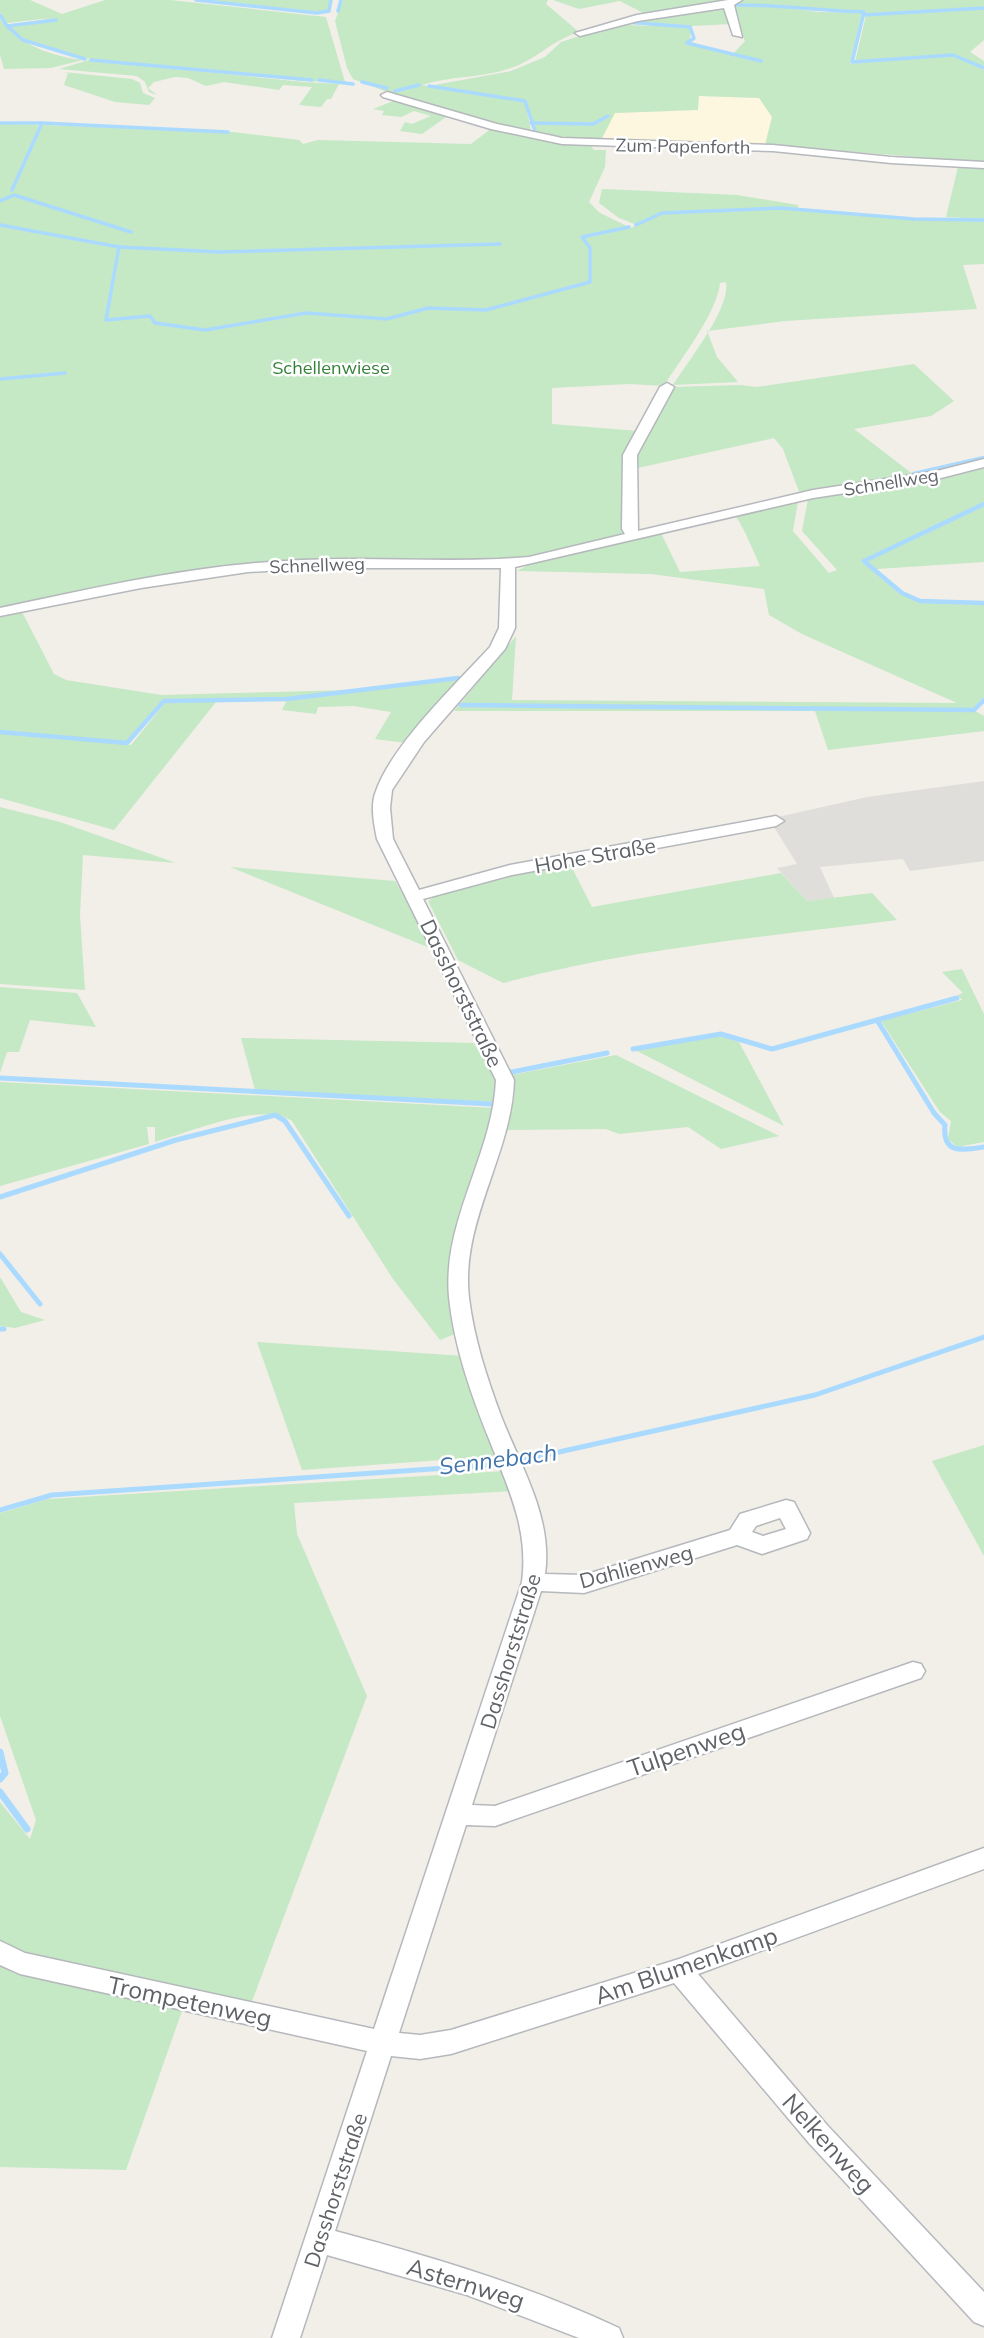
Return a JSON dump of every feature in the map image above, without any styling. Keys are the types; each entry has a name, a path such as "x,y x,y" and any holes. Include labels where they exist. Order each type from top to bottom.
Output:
{"street":[{"path":"580,33 637,18 733,2 738,35"},
{"name":"Zum Papenforth","path":"387,95 495,127 562,141 765,148 891,160 984,165"},
{"path":"635,536 629,528 630,455 667,387"},
{"name":"Schnellweg","path":"0,612 240,568 328,563 508,563 558,556 813,494 937,475 984,463"},
{"name":"Dasshorststraße","path":"286,2338 533,1582 538,1542 535,1524 509,1462 470,1349 456,1285 456,1263 504,1106 505,1080 385,839 381,817 385,788 400,763 497,649 507,628 508,563"},
{"name":"Hohe Straße","path":"415,897 510,870 776,821"},
{"name":"Dahlienweg","path":"533,1582 584,1584 738,1536"},
{"name":"Tulpenweg","path":"458,1814 495,1815 913,1671"},
{"name":"Am Blumenkamp","path":"383,2043 420,2047 451,2042 679,1970 984,1858"},
{"name":"Trompetenweg","path":"0,1952 20,1963 383,2043"},
{"name":"Nelkenweg","path":"679,1970 818,2134 984,2312"},
{"name":"Asternweg","path":"318,2241 485,2285 555,2311 609,2338"}],"shaded area":[{"path":"699,96 759,98 772,117 765,145 601,140 615,113 674,111"},
{"path":"984,781 984,861 910,871 903,859 820,867 834,898 807,901 777,868 797,864 769,819 867,797"}],"green space":[{"path":"0,0 30,0 62,14 105,0 170,0 326,17 345,82 303,81 73,57 25,40 9,26 51,18 7,23 0,12"},
{"path":"205,0 330,0 329,10 320,12"},
{"path":"343,0 548,0 546,4 579,32 508,69 422,85 525,102 532,135 395,95 353,79 347,68 335,21"},
{"path":"553,0 734,0 647,15 620,1 579,9"},
{"path":"740,0 984,0 984,40 970,52 984,61 984,67 954,55 855,62 866,15 881,13 733,4"},
{"path":"766,5 818,12 862,13 850,64 937,55 970,62 984,70 984,162 765,145 772,117 759,98 699,96 698,110 615,113 601,140 535,134 526,101 429,86 511,71 545,57 561,42 624,22 626,25 654,26 628,23 725,7 731,24 692,26 689,44 733,54 745,41 732,6"},
{"path":"0,19 16,36 37,48 83,60 51,68 4,69 0,55"},
{"path":"89,60 339,84 331,99 327,99 321,107 299,105 312,87 283,85 279,90 224,82 206,86 188,78 175,77 154,82 148,88 157,95 149,92 145,82 137,76 59,69"},
{"path":"63,72 132,79 140,83 143,93 155,98 149,105 115,102 64,85 68,73"},
{"path":"396,100 449,115 422,134 400,131 405,122 412,124 431,116 414,111 401,117 382,115 384,111 373,109"},
{"name":"Schellenwiese","path":"0,124 39,125 12,188 43,125 233,132 299,140 303,144 318,140 471,144 492,128 561,143 590,145 594,150 606,150 605,167 589,202 600,213 631,228 637,225 619,218 599,203 602,189 737,195 798,205 798,209 916,220 984,221 984,264 963,265 977,309 785,321 709,331 726,293 726,282 720,283 705,322 664,386 629,384 552,388 552,424 638,431 622,535 526,558 326,560 74,593 0,608"},
{"path":"958,167 984,168 984,219 946,217"},
{"path":"708,333 717,357 738,382 673,385 698,349"},
{"path":"914,364 954,401 931,416 854,429 914,475 800,494 783,449 774,438 633,469 634,456 671,387 757,387"},
{"path":"984,466 984,502 862,561 900,594 918,602 984,605 984,697 972,709 984,716 984,731 828,750 815,711 454,711 516,636 512,700 957,703 802,634 769,615 764,589 651,574 517,571 530,564 661,533 680,572 760,566 735,515 798,501 793,531 829,573 837,570 802,531 808,499 940,478"},
{"path":"984,506 984,562 877,569 867,561"},
{"path":"21,610 54,674 66,680 161,695 352,690 288,698 163,699 128,742 0,730 0,615"},
{"path":"453,678 459,680 406,743 375,739 391,712 353,706 318,707 316,714 282,710 287,700"},
{"path":"166,702 216,702 114,830 0,798 0,733 131,745"},
{"path":"0,807 60,822 176,863 83,855 80,915 85,990 0,984"},
{"path":"569,862 592,907 781,873 807,901 872,893 897,920 650,952 503,983 458,960 428,901 477,880"},
{"path":"230,867 395,881 435,950"},
{"path":"962,969 984,1014 984,1142 957,1147 948,1139 951,1121 940,1112 881,1021 962,1000 958,995 963,993 942,972"},
{"path":"0,987 77,993 96,1027 30,1020 19,1052 7,1052 0,1073"},
{"path":"721,1036 739,1042 784,1126 635,1050"},
{"path":"241,1038 474,1043 496,1080 497,1102 255,1090"},
{"path":"616,1055 779,1136 721,1149 688,1127 619,1134 606,1129 505,1130 514,1095 511,1075"},
{"path":"0,1082 495,1108 452,1244 447,1288 455,1334 440,1340 393,1279 292,1121 263,1114 245,1116 155,1142 155,1127 147,1127 149,1144 0,1186"},
{"path":"0,1277 21,1312 45,1320 15,1328 0,1326"},
{"path":"257,1342 464,1356 498,1456 302,1470"},
{"path":"984,1445 984,1556 932,1461"},
{"path":"505,1471 513,1491 294,1503 297,1534 367,1696 251,2004 24,1958 0,1944 0,1802 30,1839 36,1820 0,1716 0,1513 48,1499"},
{"path":"0,1965 14,1973 182,2011 126,2170 0,2167"}],"waterway":[{"path":"196,0 317,13 329,11 331,0"},
{"path":"338,11 341,0"},
{"path":"733,5 864,12 863,15"},
{"path":"863,15 984,8"},
{"path":"0,15 7,26"},
{"path":"863,15 852,62 953,55 984,68"},
{"path":"7,26 56,20"},
{"path":"626,22 690,27 694,38 687,43 761,61"},
{"path":"7,26 23,40 85,59"},
{"path":"91,60 312,80"},
{"path":"319,80 353,84"},
{"path":"362,82 387,88"},
{"path":"395,91 419,85"},
{"path":"429,86 525,101 532,123"},
{"path":"532,123 593,124 608,116"},
{"path":"0,123 42,123"},
{"path":"12,190 42,123"},
{"path":"42,123 228,132"},
{"path":"532,123 536,134"},
{"path":"0,201 14,195 131,232"},
{"path":"636,225 662,213 781,208 914,219 984,220"},
{"path":"0,225 119,247"},
{"path":"119,247 106,320 150,316 155,323 205,330 306,313 387,319 428,308 486,310 590,282 590,248 582,237 629,227"},
{"path":"119,247 220,252 500,244"},
{"path":"0,379 65,373"},
{"path":"914,474 984,458"},
{"path":"984,504 864,561 902,593 920,601 984,603"},
{"path":"0,732 127,743 164,701 287,699 458,678"},
{"path":"461,705 974,710 984,700"},
{"path":"877,1020 957,998"},
{"path":"633,1049 721,1034 772,1049 877,1020"},
{"path":"877,1020 934,1113 945,1125 945,1135 950,1146 961,1149 984,1147"},
{"path":"512,1072 607,1053"},
{"path":"0,1078 492,1104"},
{"path":"0,1197 176,1140 275,1115 285,1121 349,1216"},
{"path":"0,1254 40,1304"},
{"name":"Sennebach","path":"514,1462 815,1395 984,1337"},
{"name":"Sennebach","path":"0,1510 52,1495 504,1464"},
{"path":"0,1752 5,1773 0,1779"},
{"path":"0,1792 27,1829"}]}
